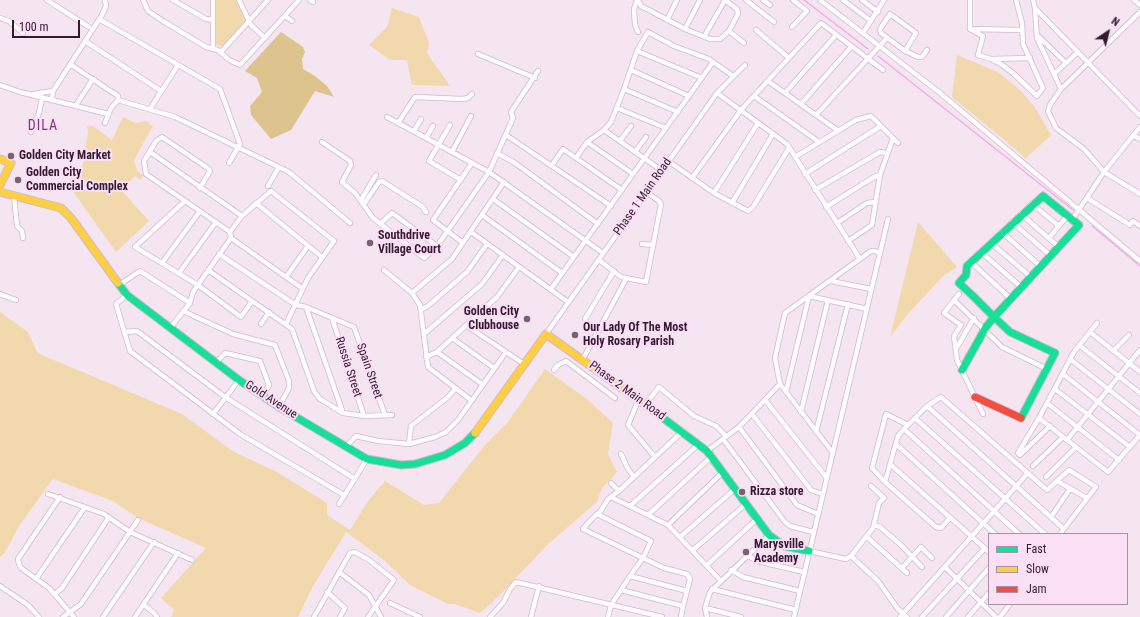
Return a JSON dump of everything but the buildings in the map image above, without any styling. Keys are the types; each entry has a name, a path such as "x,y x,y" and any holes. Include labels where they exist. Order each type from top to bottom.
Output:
{"street":[{"path":"47,0 89,27"},
{"path":"52,100 53,91 106,6 105,0"},
{"path":"143,0 148,10 154,16 206,47 213,48 221,52 225,57 240,66 299,0"},
{"path":"173,0 206,19 213,20"},
{"path":"213,0 213,48"},
{"path":"239,0 250,22 265,38"},
{"path":"221,52 250,22 268,0"},
{"path":"637,0 641,6 686,29 704,37 720,39 730,31 738,11 725,0 704,37"},
{"path":"637,0 634,9 635,25 638,32"},
{"path":"667,20 677,0"},
{"path":"686,29 700,0"},
{"path":"746,0 774,22"},
{"path":"763,0 770,5"},
{"path":"792,27 807,11 793,0"},
{"path":"820,0 880,46 1019,158 1079,211 1140,261"},
{"path":"843,0 871,21"},
{"path":"862,0 878,12"},
{"path":"863,33 878,12 884,0"},
{"path":"970,0 970,29"},
{"path":"970,29 983,36 978,55 991,59 1014,74 1037,96 1043,87 1023,44 1022,30 1016,0"},
{"path":"1033,0 1037,40 1061,89"},
{"path":"1134,0 1140,5"},
{"path":"1035,8 1140,116"},
{"path":"1140,12 1061,89 1048,108 1056,128 1084,149 1104,172 1140,194"},
{"path":"905,51 916,33 890,14 880,29 880,32 905,51 921,58 927,50"},
{"path":"285,16 292,21"},
{"path":"0,18 8,21 23,33"},
{"path":"99,19 220,90 239,140 239,148 229,163"},
{"path":"692,178 741,110 821,23 883,70"},
{"path":"970,29 1022,30"},
{"path":"756,30 789,58"},
{"path":"730,31 744,43"},
{"path":"576,158 587,142 604,130 610,122 617,108 637,51 648,32 674,46 713,62 733,76"},
{"path":"784,93 836,35"},
{"path":"1037,35 1066,63"},
{"path":"816,115 887,38"},
{"path":"85,41 161,91"},
{"path":"801,104 851,47"},
{"path":"637,51 702,78"},
{"path":"1054,74 1078,52"},
{"path":"478,54 535,78"},
{"path":"991,59 1030,58"},
{"path":"551,290 713,62"},
{"path":"70,64 118,96 118,100"},
{"path":"150,110 178,65"},
{"name":"Phase 1 Main Road","path":"546,334 717,93 745,65"},
{"path":"631,70 689,96"},
{"path":"322,142 350,162 351,165 342,182 363,202 380,224 424,258 437,246 488,172 513,118 511,112 535,78 538,71"},
{"path":"76,106 93,79"},
{"path":"768,81 837,130"},
{"path":"0,85 42,98 108,114"},
{"path":"624,89 678,112"},
{"path":"29,94 53,91"},
{"path":"717,93 786,144 860,259"},
{"path":"398,123 410,102 415,97 462,99 468,98 472,94"},
{"path":"754,96 819,142"},
{"path":"31,132 39,113 42,98"},
{"path":"118,100 175,117 289,172 350,223"},
{"path":"105,123 111,108 118,100"},
{"path":"617,108 666,128"},
{"path":"452,152 471,116"},
{"path":"795,157 837,130 856,120 871,116 898,143"},
{"path":"387,117 504,182 603,253"},
{"path":"414,131 421,119"},
{"path":"714,193 758,122"},
{"path":"450,125 429,161 461,180"},
{"path":"426,138 433,126"},
{"path":"620,141 632,126"},
{"path":"805,174 881,126"},
{"path":"1049,238 1059,226 1079,211 1104,172 1140,127"},
{"path":"604,130 661,170"},
{"path":"732,203 773,134"},
{"path":"506,135 611,206"},
{"path":"1134,136 1140,139"},
{"path":"200,188 211,170 162,137 156,141 144,161 146,174 230,232 231,238 303,289"},
{"path":"635,152 646,137"},
{"path":"848,241 872,224 880,176 886,153 893,138"},
{"path":"587,142 633,174"},
{"path":"668,161 714,193 748,211 753,208 789,148"},
{"path":"552,165 563,149 622,190"},
{"path":"150,152 242,216"},
{"path":"815,190 880,152 886,153"},
{"path":"497,153 515,164 598,224"},
{"path":"0,159 11,163 0,185"},
{"path":"463,242 433,220 472,163"},
{"path":"268,186 279,167"},
{"path":"363,202 376,175"},
{"path":"826,207 874,177 880,176"},
{"path":"363,202 379,182 382,181 423,207 426,212"},
{"path":"412,293 452,259 504,182"},
{"path":"230,232 242,216 271,191 334,241 308,278 286,324"},
{"name":"Gold Avenue","path":"0,192 54,205 67,213 127,295 239,380 279,407 367,459 401,465 415,464 445,455 456,449 476,432 546,334"},
{"path":"598,260 626,279 646,282 661,204 659,200 646,192"},
{"path":"14,196 16,219 18,228 22,231 23,238"},
{"path":"962,370 984,329 994,317 1079,225 1071,217 1043,196 1012,222 967,266 966,275 958,283 994,317 1010,332 1055,353 1020,418 975,397"},
{"path":"1087,198 1130,225 1133,221 1140,226"},
{"path":"493,199 574,257"},
{"path":"185,201 135,247 198,285 242,317 252,301"},
{"path":"837,223 867,203 876,202"},
{"path":"256,203 322,257"},
{"path":"1032,204 1059,226"},
{"path":"162,263 200,211"},
{"path":"380,224 392,213 437,246"},
{"path":"1021,214 1059,247"},
{"path":"482,215 562,273"},
{"path":"794,617 888,219"},
{"path":"178,273 216,222"},
{"path":"1012,222 1051,256"},
{"path":"471,232 568,302"},
{"path":"1002,232 1041,267"},
{"path":"170,328 190,303 193,292 231,238"},
{"path":"991,243 1031,277"},
{"path":"422,309 428,306 467,272 487,244"},
{"path":"642,244 653,246"},
{"path":"286,277 308,246"},
{"path":"833,453 780,384 775,358 785,313 860,259 873,251 879,253"},
{"path":"981,252 1022,288"},
{"path":"219,254 296,305 306,307 332,318"},
{"path":"424,334 482,284 502,255"},
{"path":"971,262 1011,299"},
{"path":"426,357 437,352 497,298 519,267"},
{"path":"208,270 292,329 316,395 343,413 364,416 392,415"},
{"path":"384,270 412,293 422,309 428,367 454,389 471,400"},
{"path":"120,285 140,271 190,303"},
{"path":"585,319 614,271"},
{"path":"574,367 582,358 626,279"},
{"path":"832,280 871,289"},
{"path":"0,294 16,300"},
{"path":"959,294 944,313 961,325 954,336 958,360 983,414"},
{"path":"127,295 116,304 130,351 213,414 273,454 344,495"},
{"path":"809,296 866,309"},
{"path":"786,392 809,296"},
{"path":"801,412 828,300"},
{"path":"954,300 1002,346 1047,369"},
{"path":"816,432 848,304"},
{"path":"306,307 343,413"},
{"path":"183,311 233,334 275,345 289,381 289,388 279,407"},
{"path":"261,324 269,312"},
{"name":"Spain Street","path":"332,318 354,327 384,415"},
{"name":"Russia Street","path":"332,318 364,416"},
{"path":"956,349 974,318"},
{"path":"1050,426 1020,455 1018,453 1047,404 1070,359 1097,322"},
{"path":"467,326 524,364"},
{"path":"125,332 137,331 225,397 355,479"},
{"path":"1090,332 1140,372"},
{"name":"Phase 2 Main Road","path":"546,334 582,358 699,444 709,454 769,535 784,546 809,551"},
{"path":"1113,351 1128,335"},
{"path":"452,338 494,368"},
{"path":"1079,345 1140,393"},
{"path":"1033,466 1078,427 1140,350"},
{"path":"437,352 482,384"},
{"path":"346,447 356,436 392,443 409,444 436,437 446,432 458,420 506,352"},
{"path":"217,362 225,353 260,361 269,385 263,396"},
{"path":"1070,359 1140,414"},
{"path":"554,370 558,364 566,361 615,398"},
{"path":"1039,418 1108,472 1140,435 1063,374"},
{"path":"213,414 239,380"},
{"path":"648,515 725,438 739,427 780,384"},
{"path":"645,405 659,387 694,416 716,426 785,522 790,526 814,532"},
{"path":"409,444 411,426 448,397 454,389"},
{"path":"1055,389 1130,447"},
{"path":"886,482 898,436 927,406 942,397 1047,490 1069,470 1096,487 1061,533"},
{"path":"638,400 628,425 655,457"},
{"path":"765,400 826,477"},
{"path":"1047,404 1119,460"},
{"path":"927,406 1064,529"},
{"path":"752,414 811,490 822,494"},
{"path":"908,425 886,414 872,468 936,527 941,528 950,518"},
{"path":"915,418 1044,533"},
{"path":"739,427 797,505 818,514"},
{"path":"904,429 1018,533"},
{"path":"681,617 690,578 687,574 664,568 583,529 598,514 606,501 619,491 683,432"},
{"path":"630,506 699,444"},
{"path":"896,444 994,533"},
{"path":"1046,477 1076,447"},
{"path":"621,454 628,469 634,477"},
{"path":"339,504 367,459"},
{"path":"890,464 988,551"},
{"path":"668,525 722,472"},
{"path":"851,556 878,581 904,616 1028,473"},
{"path":"1057,481 1087,498"},
{"path":"611,482 619,491"},
{"path":"809,551 846,559 851,556 867,537 874,525 879,503 884,498 871,486"},
{"path":"680,536 735,489"},
{"path":"1050,517 1070,489"},
{"path":"48,494 60,497 109,517 130,532 192,560"},
{"path":"60,497 18,559 21,568 55,594 72,615"},
{"path":"611,497 668,525 720,580"},
{"path":"693,550 746,504"},
{"path":"36,579 85,507"},
{"path":"598,514 651,541 642,558 611,605 608,617"},
{"path":"55,594 62,588 109,517"},
{"path":"707,565 757,519"},
{"path":"63,617 72,615 85,599 138,520"},
{"path":"874,525 882,528 922,567"},
{"path":"707,617 705,608 712,589 769,535"},
{"path":"867,537 907,573"},
{"path":"104,617 154,542"},
{"path":"902,568 921,547 932,558"},
{"path":"922,617 985,548"},
{"path":"314,617 350,553 355,552 369,560 394,580 368,617"},
{"path":"135,617 178,553"},
{"path":"747,555 757,561 804,572"},
{"path":"945,567 996,617"},
{"path":"946,617 988,569"},
{"path":"731,570 743,577 800,591"},
{"path":"339,572 362,588 369,595 381,617"},
{"path":"630,576 687,591"},
{"path":"490,617 503,603 510,589 516,582 539,586 662,617"},
{"path":"0,586 28,606 39,617"},
{"path":"531,617 539,586"},
{"path":"712,589 796,610"},
{"path":"621,590 683,606"},
{"path":"327,592 345,608 340,617"},
{"path":"968,617 988,594"},
{"path":"390,603 420,617"},
{"path":"144,604 154,613 156,617"},
{"path":"1000,617 1009,605"},
{"path":"705,608 741,617"}],"shaded area":[{"path":"216,0 236,0 246,20 246,22 223,46 216,45 215,42"},
{"path":"392,8 419,17 429,43 427,53 450,86 412,85 407,60 390,60 369,45 387,27"},
{"path":"281,32 303,47 305,52 302,59 303,69 315,76 327,86 334,97 315,91 291,130 271,139 251,115 250,106 262,92 257,78 245,71"},
{"path":"957,55 998,72 1021,91 1034,106 1051,135 1025,159 1019,152 952,97"},
{"path":"123,117 136,123 146,121 153,126 134,160 137,171 143,175 140,180 135,176 121,190 149,221 116,252 67,183 83,165 88,131 87,126 93,126 112,140"},
{"path":"918,222 957,267 943,276 908,314 890,337"},
{"path":"0,312 28,332 37,352 182,414 234,452 277,472 327,503 327,515 350,530 368,501 385,481 424,505 439,503 485,445 508,422 545,369 588,400 613,423 608,454 617,472 602,488 597,502 549,543 500,595 480,613 455,604 448,604 410,585 384,560 346,532 313,586 298,617 171,617 174,610 161,598 206,548 138,518 113,501 53,479 19,526 4,554 0,557"}],"waterway":[{"path":"804,0 868,49"},
{"path":"878,56 1073,210"},
{"path":"1092,226 1140,266"}],"traffic: fast":[{"path":"962,370 986,327 994,317 1079,225 1043,196 967,266 966,275 959,283 973,296 994,317 1010,332 1055,353 1021,418"},
{"path":"118,283 127,295 239,380 279,407 367,459 401,465 415,464 445,455 465,443 475,433"},
{"path":"647,406 707,451 769,535 784,546 809,551"}],"traffic: slow":[{"path":"0,159 11,163 0,185"},
{"path":"0,192 61,208 71,218 118,283"},
{"path":"475,433 546,334 647,406"}],"traffic: jam":[{"path":"975,397 1021,418"}],"place":[{"name":"Golden City Market","path":"11,156"},
{"name":"Golden City Commercial Complex","path":"18,180"},
{"name":"Southdrive Village Court","path":"370,243"},
{"name":"Golden City Clubhouse","path":"527,319"},
{"name":"Our Lady Of The Most Holy Rosary Parish","path":"575,335"},
{"name":"Rizza store","path":"742,492"},
{"name":"Marysville Academy","path":"746,552"}],"district":[{"name":"DILA","path":"43,126"}]}
